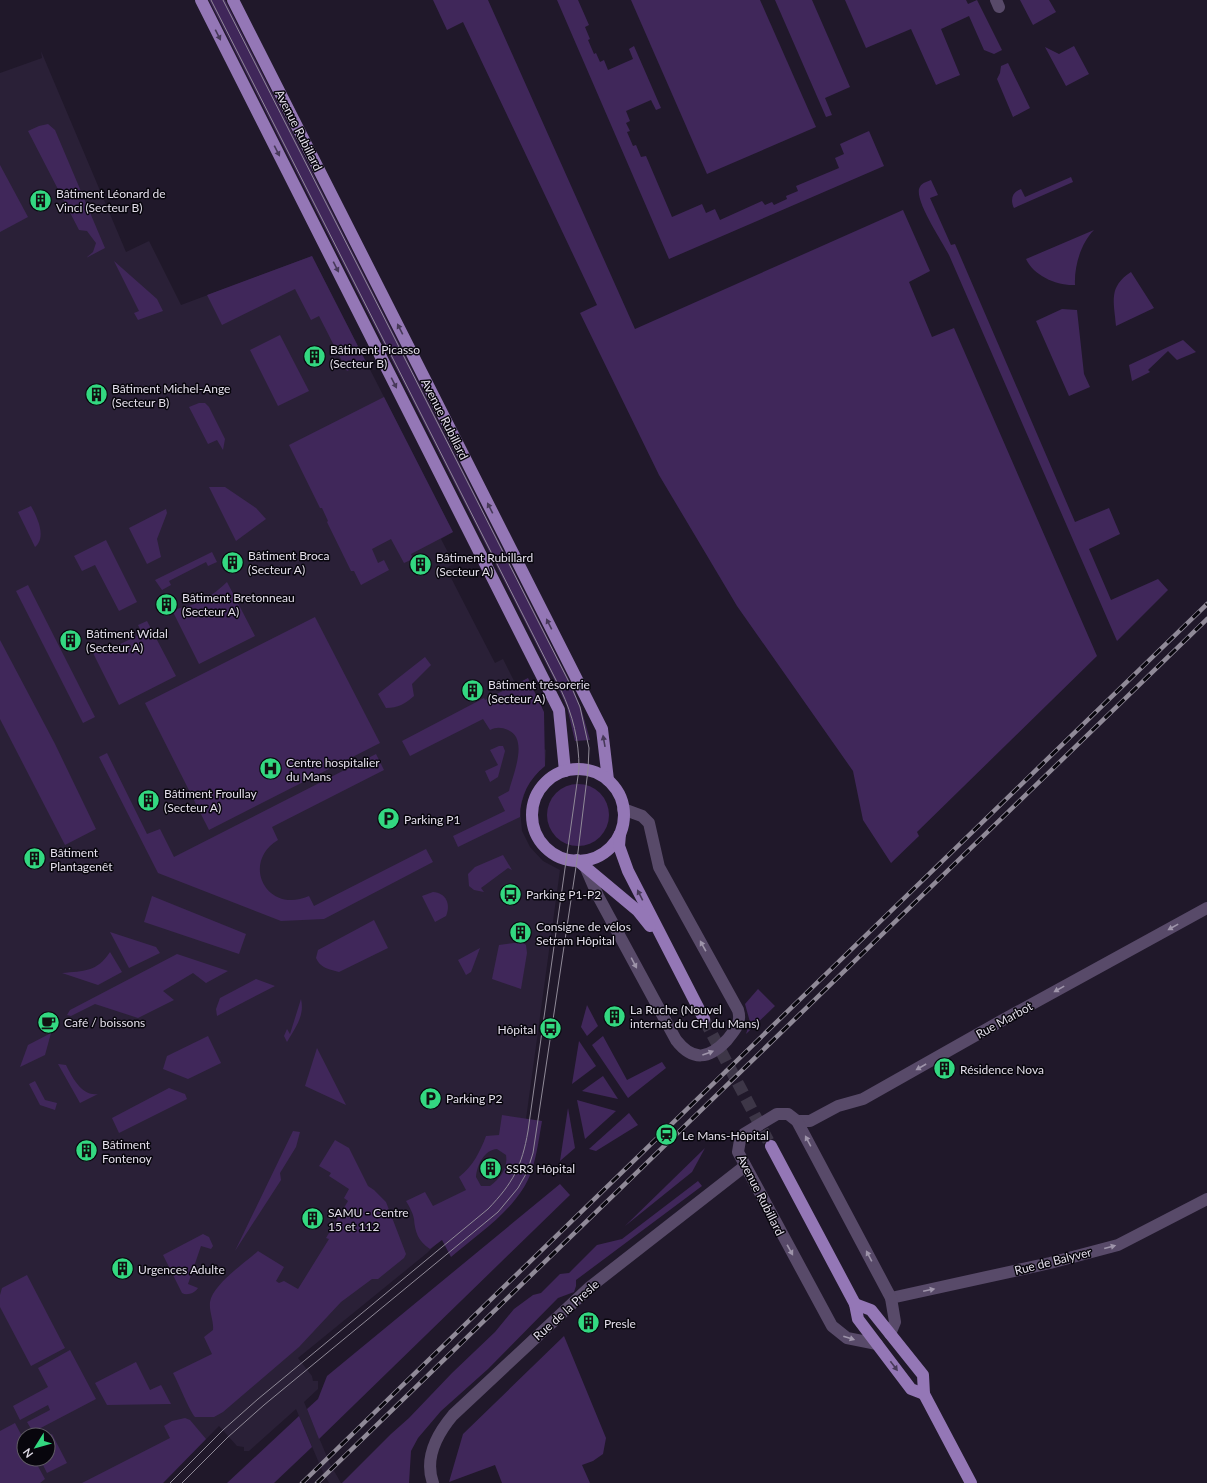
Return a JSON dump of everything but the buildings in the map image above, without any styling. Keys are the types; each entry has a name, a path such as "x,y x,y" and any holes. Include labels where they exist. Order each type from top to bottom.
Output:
{"main road":[{"path":"201,0 559,710 565,771"},
{"name":"Avenue Rubillard","path":"233,0 602,729 608,780"},
{"name":"Avenue Rubillard","path":"664,943 638,911 581,863 562,857 550,851 540,840 533,820 533,806 538,792 547,781 565,771 578,769 588,770 608,780 618,793 623,809 623,822 619,846 628,871 704,1019"},
{"name":"Avenue Rubillard","path":"581,863 599,855 611,846 620,834"},
{"path":"771,1146 856,1304 858,1319 911,1389 924,1394"},
{"path":"856,1304 871,1310 923,1374 924,1394 970,1483"}],"street":[{"path":"581,863 676,1040 682,1048 692,1054 702,1056 713,1052 737,1028 740,1016 738,1010 659,867 649,823 642,816 623,809"},
{"name":"Rue Marbot","path":"797,1121 810,1121 838,1106 863,1099 1207,908"},
{"name":"Avenue Rubillard","path":"797,1121 788,1114 777,1114 749,1130 740,1140 738,1152 744,1166 832,1326 847,1338 877,1344"},
{"path":"797,1121 891,1298 895,1322 890,1334"},
{"name":"Rue de la Presle","path":"433,1483 430,1475 430,1459 441,1429 453,1415 590,1287 744,1166"},
{"name":"Rue de Balyver","path":"891,1298 1050,1263 1118,1245 1207,1200"}],"shaded area":[{"path":"209,0 225,0 572,686 581,708 590,740 575,741 567,707 557,685"},
{"path":"433,0 488,0 635,329 903,210 930,271 909,282 932,337 954,328 1097,656 917,832 919,836 891,863 863,820 853,771 737,606 659,475 580,313 597,305 463,22 447,30"},
{"path":"557,0 578,0 589,25 585,27 590,39 588,40 594,54 596,53 600,62 604,60 608,70 633,59 629,49 634,46 661,108 656,110 651,100 626,111 630,121 626,123 630,131 627,132 633,146 636,145 641,157 646,156 672,217 702,204 706,213 715,209 720,220 762,201 765,205 772,202 774,205 787,199 786,196 798,191 796,186 839,168 835,158 844,154 840,144 869,131 884,166 669,259"},
{"path":"631,0 760,0 816,127 707,174"},
{"path":"775,0 812,0 850,87 825,98 832,115 826,117"},
{"path":"845,0 966,0 968,4 977,0 1002,50 994,54 984,50 969,16 941,29 960,75 936,85 911,29 866,48"},
{"path":"1020,0 1049,0 1056,12 1033,25"},
{"path":"1074,46 1089,74 1066,86 1045,47 1059,54"},
{"name":"Centre hospitalier du Mans","path":"41,51 126,252 149,241 181,305 312,256 453,532 441,539 454,564 446,568 495,663 503,659 516,685 528,678 543,748 546,750 545,766 527,786 520,808 522,831 530,847 543,861 560,870 526,1119 519,1153 511,1172 427,1253 298,1358 312,1376 313,1381 318,1381 318,1389 304,1402 330,1464 341,1483 329,1483 296,1409 249,1451 244,1451 244,1447 237,1446 219,1426 163,1483 0,1483 0,73 42,58"},
{"path":"1008,63 1030,108 1013,117 997,79 1001,66"},
{"path":"48,124 55,130 105,248 86,258 93,252 96,243 87,231 79,230 28,131"},
{"path":"0,165 28,217 0,232"},
{"path":"1071,177 1073,182 1014,208 1012,199 1018,190 1021,189 1025,197"},
{"path":"931,180 938,195 930,198 951,245 955,244 1075,522 1109,508 1120,534 1089,549 1111,600 1158,579 1168,590 1117,641 949,255 921,203 919,189 922,184"},
{"path":"1094,230 1085,241 1079,255 1075,285 1061,284 1047,279 1034,270 1026,259"},
{"path":"312,256 366,362 347,371 319,316 311,320 295,289 222,325 207,295"},
{"path":"114,261 157,299 163,311 138,320 134,313 139,311"},
{"path":"1131,272 1154,308 1116,326 1114,295 1119,283"},
{"path":"1062,309 1077,310 1084,374 1090,387 1069,396 1036,321"},
{"path":"280,335 309,391 278,406 250,350"},
{"path":"1183,340 1196,352 1177,360 1168,351 1148,370 1150,372 1132,381 1129,365"},
{"path":"384,397 453,532 411,554 413,559 404,563 391,539 372,549 378,563 384,560 389,570 361,585 354,571 351,571 327,522 328,521 322,508 320,508 289,445"},
{"path":"199,403 205,403 209,407 225,439 223,450 217,440 208,444 189,407"},
{"path":"209,487 225,487 256,508 266,519 236,541"},
{"path":"31,506 38,521 41,533 39,543 35,547 18,512"},
{"path":"166,509 167,513 157,539 161,557 147,564 129,528"},
{"path":"106,540 137,602 119,611 95,565 82,571 74,556"},
{"path":"212,552 217,562 208,566 206,562 169,581 171,585 162,590 155,580"},
{"path":"227,582 255,636 199,664 172,610 202,601"},
{"path":"28,585 95,717 83,723 16,591"},
{"path":"315,617 380,743 209,830 145,703"},
{"path":"147,621 176,676 119,705 91,649 101,644 105,652 142,633 138,625"},
{"path":"0,640 55,744 96,829 65,845 0,719"},
{"path":"425,657 431,665 412,684 414,696 401,705 386,708 378,694"},
{"path":"528,678 544,712 545,766 534,776 526,788 520,809 520,817 458,847 453,836 505,811 498,797 509,791 518,758 518,741 508,730 496,728 490,730 483,719 410,756 402,741 484,698 485,700"},
{"path":"503,746 505,751 498,777 490,782 485,771 498,765 490,750"},
{"path":"107,753 147,834 160,829 174,857 376,754 384,770 272,827 278,840 267,850 261,861 260,873 264,884 271,893 281,898 294,900 309,896 314,906 426,849 433,862 324,919 281,921 158,873 99,757"},
{"path":"578,784 590,786 600,793 607,803 609,815 607,827 600,837 590,844 578,846 566,844 556,837 549,827 547,815 549,803 556,793 566,786"},
{"path":"503,855 512,870 508,868 481,888 484,892 474,890 469,886 468,874 475,867"},
{"path":"433,892 441,894 448,903 446,916 435,922 422,896"},
{"path":"152,896 246,934 239,954 144,922"},
{"path":"374,920 388,948 339,972 325,968 320,964 316,958 318,950"},
{"path":"110,932 156,947 160,953 129,968"},
{"path":"522,942 526,945 527,953 521,989 492,979 499,945"},
{"path":"480,948 471,972 466,975 458,960"},
{"path":"110,952 122,972 98,985 62,973 83,971 95,967 105,959"},
{"path":"177,954 228,971 206,983 193,973 163,991 174,1000 138,1018 95,1004 71,1016 67,1015 70,1010"},
{"path":"256,979 275,986 217,1016 216,1009 220,998"},
{"path":"758,989 775,1006 746,1034 750,1022 745,1004"},
{"path":"301,999 302,1011 296,1027 287,1042 284,1036 287,1029 290,1034"},
{"path":"587,1005 598,1026 587,1036 581,1027"},
{"path":"51,1033 45,1055 20,1067 28,1045"},
{"path":"208,1036 221,1063 188,1079 163,1069 167,1056"},
{"path":"603,1036 627,1080 662,1062 666,1068 628,1098 592,1045"},
{"path":"579,1041 596,1066 572,1084"},
{"path":"317,1048 346,1105 305,1086"},
{"path":"58,1064 66,1065 82,1089 92,1094 98,1094 80,1103"},
{"path":"603,1076 618,1099 582,1091"},
{"path":"35,1081 45,1100 57,1103 55,1110 40,1105 29,1084"},
{"path":"169,1088 185,1094 187,1099 119,1133 112,1118"},
{"path":"577,1100 616,1111 585,1139"},
{"path":"568,1108 575,1148 560,1161"},
{"path":"629,1113 638,1125 596,1151 589,1149"},
{"path":"502,1115 542,1121 534,1164 526,1184 518,1196 498,1218 451,1257 442,1240 430,1249 418,1236 413,1214 406,1201 425,1192 433,1206 466,1190 459,1177 476,1158 486,1136 499,1135","holes":["497,1149 506,1155 505,1168 497,1180 490,1186 481,1186 476,1177 480,1163 485,1155 488,1152"]},
{"path":"293,1131 300,1132 296,1147 280,1173 281,1180 235,1251"},
{"path":"335,1140 349,1148 368,1186 386,1202 406,1254 404,1258 378,1279 372,1279 341,1302 299,1347 223,1412 214,1417 195,1417 173,1373 212,1354 204,1337 213,1330 210,1306 212,1295 230,1274 258,1251 284,1267 276,1281 279,1283 284,1281 298,1289 329,1239 326,1238 348,1201 344,1198 349,1189 329,1176 331,1173 319,1166"},
{"path":"705,1148 692,1172 625,1226"},
{"path":"698,1181 702,1186 576,1280 574,1292 558,1298 488,1369 441,1411 418,1438 411,1451 409,1483 342,1483 495,1332 514,1309 533,1295 541,1293 560,1274 569,1273 597,1245 622,1239"},
{"path":"560,1184 570,1195 319,1439 307,1409 318,1399 327,1376"},
{"path":"203,1234 209,1237 213,1246 211,1249 201,1246 188,1284 198,1288 191,1294 184,1294 182,1293 163,1255"},
{"path":"27,1275 65,1348 31,1366 0,1307 0,1295 2,1288"},
{"path":"564,1336 606,1438 603,1454 593,1461 582,1465 590,1483 502,1483 495,1465 449,1482 463,1434"},
{"path":"70,1350 96,1399 43,1427 30,1427 27,1422 50,1410 48,1405 20,1420 13,1406 48,1387 38,1368"},
{"path":"136,1362 150,1390 161,1385 171,1404 107,1405 95,1383"},
{"path":"299,1416 312,1447 274,1483 227,1483"},
{"path":"185,1418 190,1420 206,1439 163,1483 82,1483 170,1438 164,1426 172,1421"},
{"path":"15,1423 17,1427 16,1467 38,1467 45,1479 40,1483 0,1483 0,1431"},
{"path":"56,1442 67,1463 47,1473 44,1467 56,1467"}],"tunnel":[{"path":"704,1019 771,1146"}],"tram line":[{"path":"170,1483 223,1430 258,1399 488,1209 497,1200 510,1182 519,1164 526,1143 579,769 578,748 574,728 569,709 561,690 211,0"},
{"path":"182,1483 228,1437 264,1405 498,1212 518,1188 527,1172 533,1153 577,860 588,770 589,748 580,707 571,686 223,0"}],"railway":[{"path":"302,1483 1207,604"},
{"path":"317,1483 1207,619"}],"place":[{"name":"Bâtiment Léonard de Vinci (Secteur B)","path":"41,200"},
{"name":"Bâtiment Picasso (Secteur B)","path":"315,356"},
{"name":"Bâtiment Michel-Ange (Secteur B)","path":"97,395"},
{"name":"Bâtiment Broca (Secteur A)","path":"233,562"},
{"name":"Bâtiment Rubillard (Secteur A)","path":"420,564"},
{"name":"Bâtiment Bretonneau (Secteur A)","path":"166,604"},
{"name":"Bâtiment Widal (Secteur A)","path":"71,640"},
{"name":"Bâtiment trésorerie (Secteur A)","path":"473,691"},
{"name":"Centre hospitalier du Mans","path":"271,769"},
{"name":"Bâtiment Froullay (Secteur A)","path":"149,800"},
{"name":"Parking P1","path":"388,819"},
{"name":"Bâtiment Plantagenêt","path":"34,859"},
{"name":"Parking P1-P2","path":"510,894"},
{"name":"Consigne de vélos Setram Hôpital","path":"520,933"},
{"name":"La Ruche (Nouvel internat du CH du Mans)","path":"615,1016"},
{"name":"Café / boissons","path":"49,1022"},
{"name":"Hôpital","path":"551,1029"},
{"name":"Résidence Nova","path":"945,1069"},
{"name":"Parking P2","path":"430,1098"},
{"name":"Le Mans-Hôpital","path":"667,1135"},
{"name":"Bâtiment Fontenoy","path":"87,1151"},
{"name":"SSR3 Hôpital","path":"491,1168"},
{"name":"SAMU - Centre 15 et 112","path":"312,1219"},
{"name":"Urgences Adulte","path":"122,1269"},
{"name":"Presle","path":"589,1323"}]}
